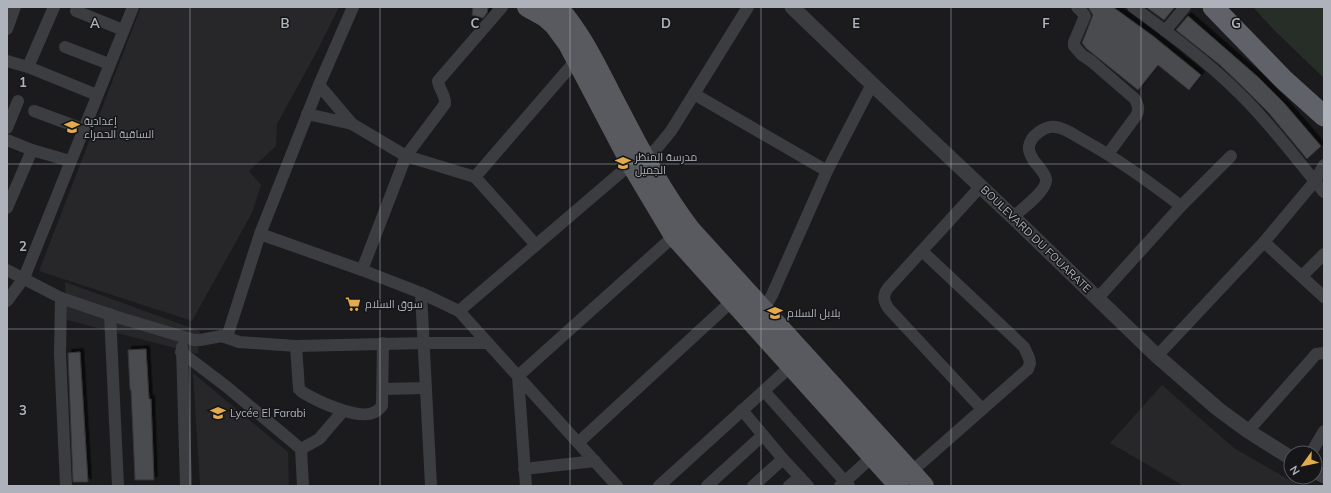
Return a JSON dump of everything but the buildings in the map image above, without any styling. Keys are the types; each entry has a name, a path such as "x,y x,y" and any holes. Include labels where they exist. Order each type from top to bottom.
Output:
{"highway":[{"path":"1213,7 1284,80 1324,116"},
{"path":"1229,7 1261,42 1324,101"}],"main road":[{"path":"527,7 545,17 554,25 568,44 638,161 680,216 764,309 911,481"},
{"path":"558,7 569,19 595,62 638,161 674,236 873,456 911,481"}],"street":[{"path":"8,23 15,7"},
{"path":"28,67 54,7"},
{"path":"7,301 24,278 133,7"},
{"path":"227,337 260,234 307,114 352,7"},
{"path":"362,270 406,156 445,104 438,81 502,7"},
{"path":"459,311 638,161 657,148 671,131 748,7"},
{"name":"BOULEVARD DU FOUARATE","path":"792,7 1014,217 1157,356 1248,432 1283,453"},
{"path":"1077,7 1085,16 1074,42 1074,46 1082,55 1135,98 1139,107 1139,111 1136,116 1108,154"},
{"path":"1133,7 1165,31 1241,94 1276,132 1324,192"},
{"path":"1165,31 1185,7"},
{"path":"76,10 123,30"},
{"path":"65,47 109,64"},
{"path":"475,178 577,59"},
{"path":"7,61 28,67 97,95"},
{"path":"764,309 827,171 872,84"},
{"path":"319,85 352,124"},
{"path":"694,94 827,171"},
{"path":"7,128 18,101"},
{"path":"34,112 83,130"},
{"path":"307,114 352,124 406,156 475,178 536,245"},
{"path":"1014,217 1037,195 1045,185 1045,176 1029,150 1032,140 1041,131 1048,127 1057,127 1108,154 1144,178 1181,206"},
{"path":"7,140 32,150 70,161"},
{"path":"7,208 32,150"},
{"path":"1098,299 1181,206 1231,156"},
{"path":"1157,356 1264,242 1315,181 1324,166"},
{"path":"981,186 888,288 884,299 886,304 982,409"},
{"path":"260,234 362,270 421,293 459,311 579,442 617,486"},
{"path":"518,376 674,236"},
{"path":"1264,242 1324,297"},
{"path":"911,481 982,409 1028,370 1030,363 1028,353 1024,347 922,252"},
{"path":"1302,276 1324,254"},
{"path":"7,270 61,298 114,316 194,340 215,336 227,337 239,342 296,346 383,343 488,343"},
{"path":"421,293 431,486"},
{"path":"61,298 60,354 66,486"},
{"path":"579,442 732,301"},
{"path":"114,316 118,486"},
{"path":"114,316 126,486"},
{"path":"182,336 186,486"},
{"path":"296,346 299,389 302,392 343,411 368,414 375,412 382,406 384,389 383,343"},
{"path":"182,352 227,387 301,449 303,486"},
{"path":"1248,432 1316,354 1321,352 1324,353"},
{"path":"660,486 791,366"},
{"path":"518,376 526,486"},
{"path":"384,389 426,388"},
{"path":"764,391 844,484 873,456"},
{"path":"742,410 783,460 804,481 790,486"},
{"path":"301,449 319,439 343,411"},
{"path":"1316,445 1324,431"},
{"path":"707,486 763,435"},
{"path":"753,486 783,460"},
{"path":"524,469 596,461"}],"shaded area":[{"path":"141,7 339,7 316,53 277,124 276,146 249,171 261,185 252,213 192,321 39,271"},
{"path":"1253,7 1324,7 1324,78 1276,32"},
{"path":"65,282 200,331 198,354 67,320"},
{"name":"Lycée El Farabi","path":"193,373 288,452 289,486 200,486"},
{"path":"1162,385 1234,448 1283,476 1283,485 1300,486 1184,486 1110,443"}],"place":[{"name":"إعدادية الساقية الحمراء","path":"72,127"},
{"name":"مدرسة المنظر الجميل","path":"623,163"},
{"name":"سوق السلام","path":"353,304"},
{"name":"بلابل السلام","path":"775,313"},
{"name":"Lycée El Farabi","path":"218,413"}]}
